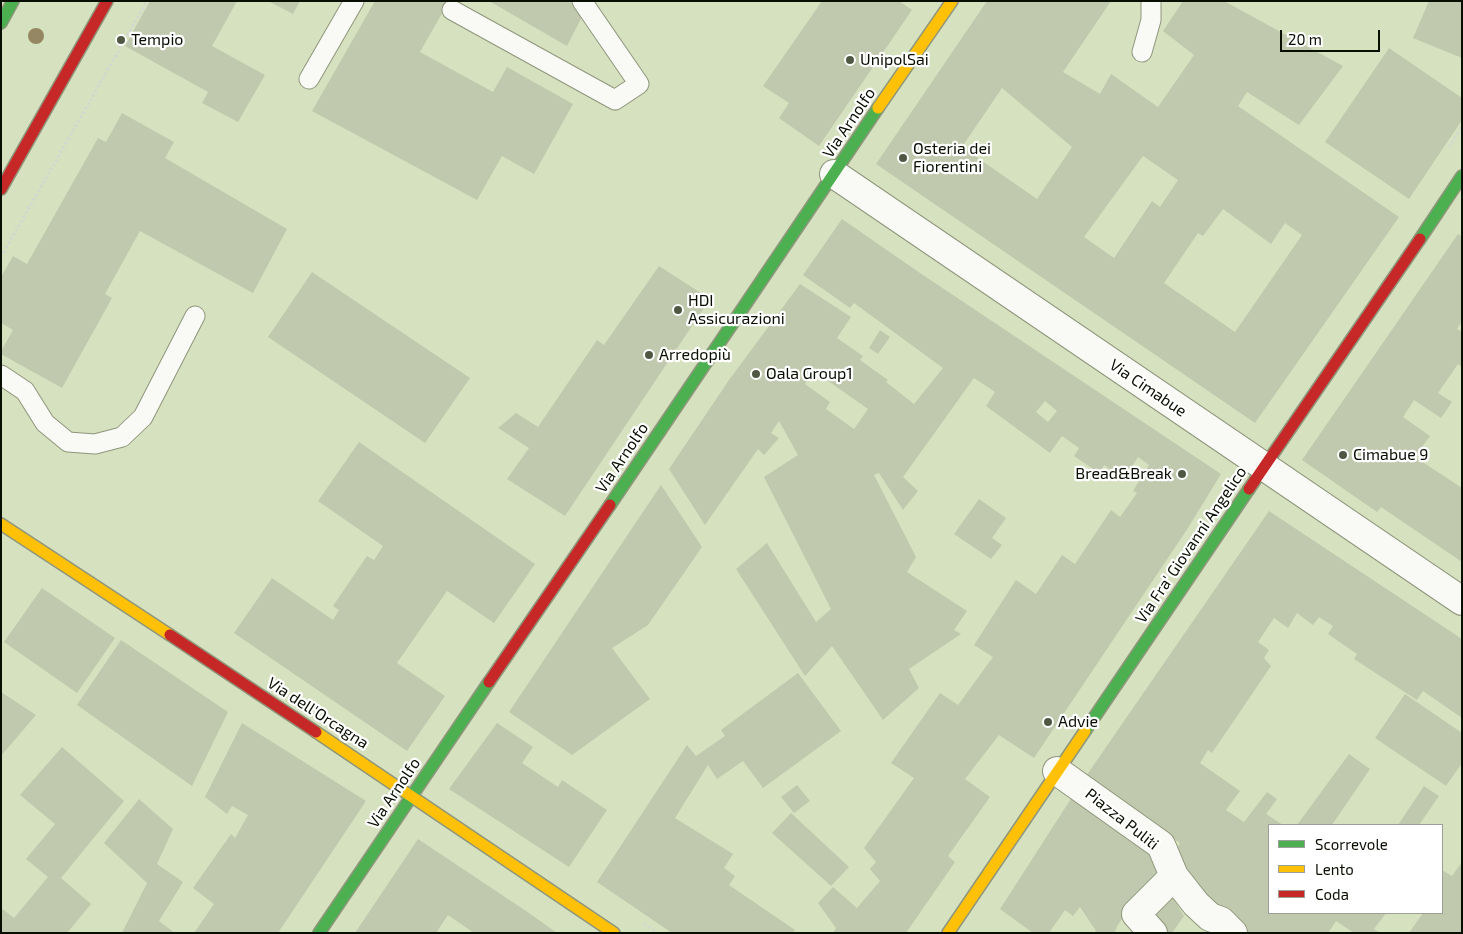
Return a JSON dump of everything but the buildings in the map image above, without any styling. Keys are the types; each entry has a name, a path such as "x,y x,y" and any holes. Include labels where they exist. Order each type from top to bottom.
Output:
{"street":[{"path":"1,23 13,1"},
{"path":"1,189 107,1"},
{"name":"Via Arnolfo","path":"319,933 850,148 952,1"},
{"name":"Via Cimabue","path":"834,174 1462,601"},
{"name":"Via Fra' Giovanni Angelico","path":"948,933 1462,176"},
{"name":"Via dell'Orcagna","path":"1,524 412,795 614,933"},
{"name":"Piazza Puliti","path":"1057,770 1161,845 1174,876 1196,904 1203,925 1222,921 1233,933"},
{"path":"1153,933 1136,914 1174,876"}],"lane":[{"path":"309,79 354,1"},
{"path":"452,10 615,100 639,84 582,1"},
{"path":"1142,52 1151,20 1151,1"},
{"path":"1,375 25,390 45,423 68,442 95,444 122,437 143,417 196,316"}],"path":[{"path":"1,257 147,1"},
{"path":"639,920 658,933"}],"traffic: fast":[{"path":"1,23 13,1"},
{"path":"610,505 878,108"},
{"path":"1420,239 1462,176"},
{"path":"1085,731 1249,489"},
{"path":"319,933 489,682"}],"traffic: slow":[{"path":"878,108 952,1"},
{"path":"1,524 170,635"},
{"path":"948,933 1085,731"},
{"path":"316,732 614,933"}],"traffic: jam":[{"path":"1,189 107,1"},
{"path":"1249,489 1420,239"},
{"path":"489,682 610,505"},
{"path":"170,635 316,732"}],"place":[{"name":"Tempio","path":"121,40"},
{"name":"UnipolSai","path":"850,60"},
{"name":"Osteria dei Fiorentini","path":"903,158"},
{"name":"HDI Assicurazioni","path":"678,310"},
{"name":"Arredopiù","path":"649,355"},
{"name":"Oala Group1","path":"756,374"},
{"name":"Cimabue 9","path":"1343,455"},
{"name":"Bread&Break","path":"1182,474"},
{"name":"Advie","path":"1048,722"}]}
